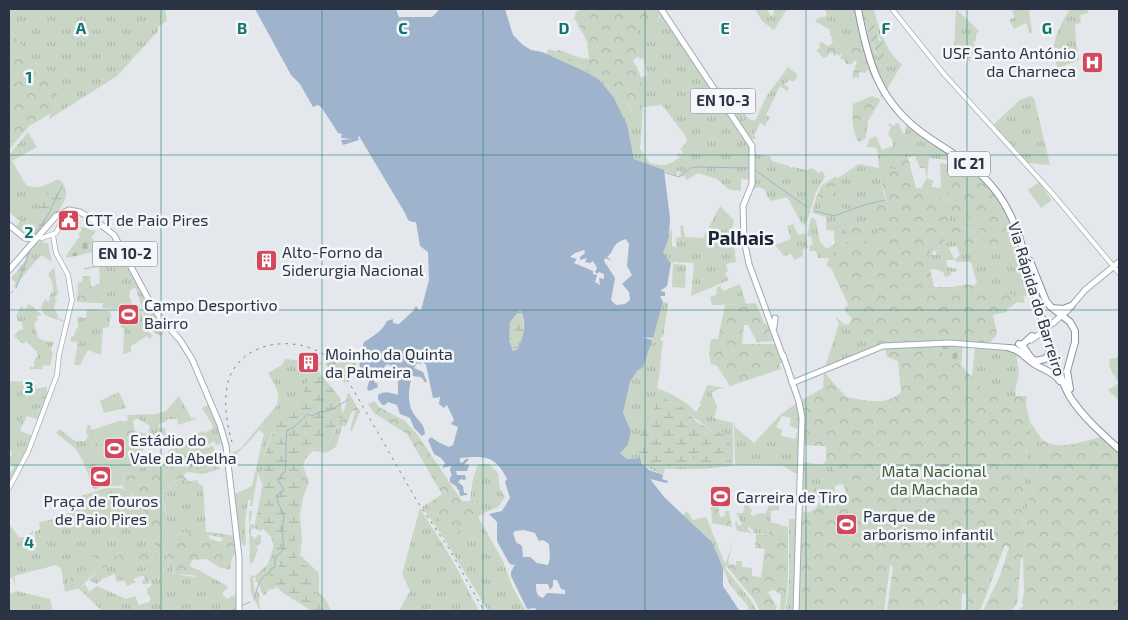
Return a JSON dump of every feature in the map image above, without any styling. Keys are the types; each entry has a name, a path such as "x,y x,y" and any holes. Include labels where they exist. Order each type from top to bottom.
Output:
{"highway":[{"name":"Via Rápida do Barreiro","path":"859,9 872,60 886,90 901,110 923,130 964,156 995,184 1004,196 1015,216 1053,342 1070,389 1082,408 1119,445"},
{"name":"Via Rápida do Barreiro","path":"859,9 864,40 872,68 885,94 893,105 918,130 964,160 982,175 1004,202 1011,215 1021,244 1061,378 1070,396 1093,425 1119,449"},
{"path":"1030,261 1041,291 1051,307 1066,318 1075,335 1075,342 1067,371 1070,389"},
{"path":"1051,307 1071,308"},
{"path":"1066,318 1071,308"},
{"path":"1026,354 1027,347 1032,338"},
{"path":"1032,338 1020,345 1036,365 1052,372 1070,396"},
{"path":"1010,348 1026,354 1034,360 1043,360 1047,358 1049,352 1049,342"}],"main road":[{"name":"EN 10-3","path":"661,9 751,142 753,150 752,184 743,206 744,233 748,259 783,356"},
{"path":"892,9 944,74 1054,194 1119,274"},
{"name":"EN 10-2","path":"64,213 74,210 81,212 114,235 155,311 186,349 220,425 224,436 229,467 239,557 239,611"},
{"path":"9,488 28,452 50,393 58,369 59,355 71,306 71,286 68,275 58,257 53,235 64,213"},
{"path":"9,270 31,242 56,216 64,213"},
{"path":"9,225 31,242"},
{"path":"31,242 53,235"},
{"path":"1071,308 1084,290 1119,262"},
{"name":"EN 10-3","path":"758,289 773,316 774,327 802,418 796,611"},
{"path":"1032,338 1066,318"},
{"path":"792,383 877,348 949,343 1020,345"},
{"path":"975,344 1010,348 1020,345"},
{"path":"790,377 800,381"},
{"path":"795,391 796,385 800,381"}],"green space":[{"path":"9,9 165,9 167,21 158,27 158,31 117,76 49,119 58,91 9,29"},
{"path":"581,9 658,9 659,16 653,27 637,30 636,37 632,36 630,39 639,48 640,53 640,56 633,61 640,74 642,89 642,104 639,118 635,119 625,97 619,101 607,85 592,72 555,54 555,51 559,50 589,59 587,41 574,18 576,12"},
{"path":"660,9 750,144 750,180 741,179 741,191 728,189 717,179 698,173 687,180 684,176 678,177 680,171 677,171 677,176 634,159 624,125 546,54 549,49 555,51 555,54 592,72 607,85 619,100 625,96 631,112 642,89 640,78 647,76 644,59 639,58 640,56 629,39 632,36 636,37 636,30 653,26 660,17","holes":["662,105 687,138 686,143 680,149 683,152 682,154 678,153 677,155 680,157 676,160 666,165 650,163 640,149 643,107"]},
{"path":"755,9 766,9 771,16 774,14 774,9 781,9 783,11 782,9 787,9 774,30 762,21"},
{"path":"825,9 856,9 883,95 881,98 879,90 865,65 862,43 857,43 849,51 843,49 830,35 830,30 815,21 818,18 827,16"},
{"path":"862,9 874,9 884,40 892,54 902,64 887,89 874,61","holes":["867,20 873,20 879,37 885,44 880,68"]},
{"path":"956,9 979,31 973,43 976,47 973,49 975,52 969,59 971,62 957,56 954,52"},
{"path":"1015,9 1029,9 1032,33 1030,33 1026,23 1014,29 1009,20 1015,17 1012,12"},
{"path":"1070,9 1087,9 1088,13 1080,15 1081,23 1075,24 1079,60 1058,68 1055,60 1054,45 1058,30"},
{"path":"873,19 879,41 881,41 881,38 885,44 883,59 879,68 867,20"},
{"path":"9,29 58,91 52,113 29,126 9,150"},
{"path":"832,37 840,46 847,50 862,42 868,69 865,73 859,72 859,77 852,77 857,61 854,60 852,64 846,64 844,59 840,59 842,53 839,56 837,54 834,56 833,53 830,53 827,57 823,58 816,50 820,48 819,44 822,42 828,46 833,43"},
{"path":"788,67 798,75 794,82 790,80 784,84 789,88 787,91 780,86 766,115 770,117 765,126 760,123 754,135 756,139 750,139 733,111 737,103 749,119 755,121 766,97"},
{"path":"872,96 880,99 880,101 868,121 866,138 859,142 854,129 853,104"},
{"path":"1030,96 1034,98 1050,165 1027,163 994,125 1020,100"},
{"path":"890,123 893,126 897,123 899,124 903,134 905,133 907,123 958,160 948,177 949,203 921,188 927,178 925,168 920,168 915,156 908,157 897,170 883,169 879,173 886,203 863,206 871,212 882,240 877,244 871,244 862,239 829,258 818,258 816,251 810,251 809,246 813,244 811,236 807,237 811,217 816,220 820,242 827,249 835,244 834,231 826,230 826,217 812,213 816,198 830,199 838,178 859,164 879,168 877,148 867,147 869,139 876,136 882,150 893,146 888,134 891,127 888,125","holes":["929,158 947,160 947,164 940,163 941,188 932,187 933,181 927,178"]},
{"path":"28,132 37,147 12,161 26,185 38,187 58,179 63,183 52,188 44,214 33,230 33,239 15,228 20,221 9,212 9,155"},
{"path":"754,154 770,156 772,161 791,168 806,170 813,168 818,173 823,171 825,177 816,192 806,225 802,224 787,197 772,201 768,198 764,189 758,187 752,190"},
{"path":"901,154 908,158 916,188 929,191 948,203 948,177 958,160 980,178 1005,211 1020,251 977,245 968,249 959,246 955,232 941,234 955,260 946,260 944,250 930,251 930,269 934,287 953,287 966,284 1023,297 1025,303 1017,302 1007,308 1007,312 993,315 997,334 990,343 929,342 880,346 839,324 835,316 845,325 849,324 852,318 844,310 848,304 831,268 827,266 828,261 838,248 853,240 861,239 877,244 882,240 871,212 862,206 887,202 879,173 883,166 897,170","holes":["949,212 974,219 977,227 985,232 981,234 976,230 972,231 950,221"]},
{"path":"835,177 838,178 830,199 816,198 822,185"},
{"path":"1039,182 1052,200 1041,208 1028,190"},
{"path":"63,183 66,195 61,206 47,226 33,239 33,230 43,215 38,208 52,188"},
{"path":"720,206 734,220 732,230 736,262 726,264 728,271 725,273 729,280 691,296 694,263 673,262 673,264 662,253 672,228 672,246 676,247 676,238 681,237 680,226 683,225 685,237 703,238"},
{"path":"949,212 975,219 985,232 981,234 949,221"},
{"path":"855,222 861,227 871,226 872,235 854,236 846,232 844,223"},
{"path":"793,224 798,235 805,233 808,248 803,249 803,256 794,260 791,254 784,256 775,245 791,239 787,226"},
{"path":"80,227 96,231 91,237 102,250 66,258 80,236 78,234 82,230"},
{"path":"955,232 976,245 1021,251 1034,295 1029,294 1023,297 976,287 974,285 977,283 971,262 956,262 955,259 960,255 956,246 948,248 940,234"},
{"path":"41,241 48,244 52,262 41,255 20,280 16,288 14,286 16,283 11,278 21,267 17,264 21,266 27,259 24,256 35,243"},
{"path":"119,245 165,327 161,337 147,327 136,288 131,289 129,296 133,306 139,305 146,329 153,336 150,339 147,336 131,346 131,352 123,354 124,329 121,327 120,309 102,308 103,303 93,303 91,287 100,283 99,267 85,270 84,268 97,265 93,252"},
{"path":"945,250 947,267 957,269 956,272 951,272 950,276 945,277 943,272 934,269 930,270 930,251 932,251 933,255 937,255 935,251"},
{"path":"673,264 686,265 685,288 672,287"},
{"path":"54,268 58,294 54,298 57,299 54,307 57,318 66,321 64,322 45,315 41,308 46,299 48,302 50,300 49,297 53,286 48,274"},
{"path":"83,276 90,276 93,303 77,302 78,282 82,282"},
{"path":"740,284 746,304 712,305 710,297 716,295 717,287 720,286 723,291"},
{"path":"663,302 667,302 663,337 660,340 663,341 657,388 678,398 696,412 701,405 700,403 707,385 726,388 711,393 717,406 714,418 733,423 733,466 701,469 665,469 663,475 644,466 640,458 627,459 619,453 628,445 631,431 623,413 630,382 652,340","holes":["671,401 709,428 724,433 694,464 693,453 690,466 663,467 659,462 650,465 642,424"]},
{"path":"756,303 764,323 769,325 775,341 757,342 748,325 744,325 742,344 776,344 783,362 779,364 781,369 730,386 717,366 711,364 709,354 711,339 718,339 725,305"},
{"path":"29,304 42,315 36,316 38,319 34,324 38,337 42,340 54,342 51,349 53,353 50,366 43,365 42,369 30,369 30,367 34,367 37,352 26,341 23,344 14,336 19,330 23,330 22,322 19,322 16,316 21,306 25,309"},
{"path":"87,309 109,311 111,314 109,327 103,328 101,355 88,350 80,365 74,365 78,342 70,341 78,328 78,317 86,318"},
{"path":"520,310 524,324 523,335 518,349 513,351 509,340 510,322"},
{"path":"839,324 880,346 825,367"},
{"name":"Mata Nacional da Machada","path":"942,344 981,387 994,396 1027,396 1026,406 1030,422 1023,501 1022,546 1025,544 1028,502 1038,482 1037,458 1041,438 1054,445 1070,445 1101,437 1119,453 1119,611 1018,611 1024,605 1022,603 1024,592 1023,557 1021,558 1017,604 1011,611 983,611 1000,576 1009,547 1005,545 980,611 965,611 967,599 965,593 962,594 961,611 887,611 893,567 890,565 884,611 799,611 802,516 803,511 807,513 816,508 820,501 819,497 812,498 811,493 801,495 801,482 816,484 816,490 841,497 846,492 843,484 838,485 836,483 842,479 831,466 823,465 826,460 826,447 802,445 800,401 823,388 824,372 846,397 868,401 889,400 901,392 898,361 887,357 885,348"},
{"path":"942,344 963,345 961,366 956,361 955,365 947,364 942,354"},
{"path":"975,346 1010,349 1016,353 1019,373 1015,391 1016,397 994,396 981,387 972,377"},
{"path":"334,348 356,353 356,372 345,383 325,364"},
{"path":"1119,355 1119,383 1109,362 1110,359 1117,358"},
{"path":"313,356 322,364 313,369 294,413 279,414 263,460 262,484 258,473 252,506 250,506 251,500 248,500 245,521 246,544 244,546 239,539 233,495 252,486 264,434 259,430 248,443 230,459 230,454 241,448 277,405 277,392 268,373 282,365 285,359 296,360"},
{"path":"315,367 340,398 343,416 325,448 313,449 300,461 300,467 306,480 299,499 301,504 297,538 294,539 299,542 297,558 309,569 319,601 327,611 312,611 283,593 276,586 264,588 263,580 279,566 271,537 263,529 260,531 254,528 263,485 263,460 279,413 294,413"},
{"path":"9,381 34,382 36,388 32,389 36,394 42,396 41,405 36,415 23,414 18,432 33,436 27,453 9,486 9,475 14,467 9,463 12,453 9,449"},
{"path":"1119,383 1119,401 1108,390"},
{"path":"47,387 49,393 39,420 27,416 20,430 21,434 10,439 9,437 18,432 23,414 36,415 39,411 42,396 33,393 32,389"},
{"path":"119,392 126,408 104,413 100,401"},
{"path":"349,393 360,412 352,431 350,431 355,411 353,410 345,427 343,425 342,427 338,426 346,405 347,394"},
{"path":"179,396 192,419 195,417 196,419 178,425 177,419 167,419 167,421 159,424 159,427 166,429 165,433 169,434 167,443 165,442 165,436 159,433 158,436 148,434 150,426 137,418 133,421 128,421 127,415 155,414 166,411"},
{"path":"664,398 684,408 697,422 730,436 731,463 716,466 695,466 694,453 692,464 689,466 663,467 659,462 650,465 645,462 637,451 642,424 651,415 658,401"},
{"path":"375,401 379,407 405,421 417,434 462,501 479,501 484,513 452,536 427,504 442,494 407,434 374,413 368,404"},
{"path":"797,403 800,413 797,473 784,466 735,465 734,423 735,427 754,443 780,415","holes":["782,416 791,418 790,426 798,429 795,439 781,436 782,430 776,427"]},
{"path":"209,404 223,438 220,444 216,445 214,441 198,450 213,446 217,456 224,454 221,443 224,443 226,457 223,458 223,465 202,469 190,456 181,456 164,473 161,462 165,461 169,450 180,446 179,441 204,431 205,433 213,428 202,408"},
{"path":"122,420 131,459 124,473 123,485 101,487 99,475 103,464 92,430"},
{"path":"133,421 135,431 148,434 134,483 139,486 155,465 161,462 164,473 181,456 186,454 202,469 220,466 220,469 203,474 187,472 183,476 190,482 180,478 161,492 167,521 163,529 164,531 155,535 155,540 167,539 184,532 221,542 223,538 210,535 210,532 235,536 236,553 232,558 230,570 219,567 207,559 192,560 190,566 198,570 197,576 182,574 174,576 174,562 172,560 163,573 149,580 149,584 142,584 142,581 145,579 143,576 135,578 133,580 136,582 127,586 124,580 117,582 116,578 144,571 154,573 167,566 169,560 143,562 126,566 125,561 97,570 79,589 67,591 67,579 70,579 74,573 82,572 99,549 104,547 102,565 114,557 124,554 168,555 153,542 146,515 141,505 131,493 123,488 124,473 131,459 122,422"},
{"path":"1030,422 1041,438 1037,458 1038,482 1028,502 1025,545 1022,546 1023,501"},
{"path":"87,425 90,425 97,442 94,443 90,455 84,457 83,461 76,449 56,433 59,429 75,441 85,441 88,436 86,433"},
{"path":"338,426 342,427 336,447 326,453 313,451 305,459 303,466 309,482 303,498 300,517 302,539 300,555 319,573 319,593 326,600 331,611 327,611 319,601 309,569 297,558 299,544 294,539 297,538 301,504 299,499 306,480 300,467 300,461 313,449 325,448"},
{"path":"97,442 103,463 99,475 101,487 95,489 83,461 84,457 90,455 94,443"},
{"path":"146,458 157,464 139,486 134,483 140,467 142,467"},
{"path":"802,462 831,466 842,479 835,486 834,495 816,490 801,482"},
{"path":"478,464 489,464 498,473 500,489 505,497 498,507 484,513 479,501 470,501 473,478"},
{"path":"181,478 186,482 198,480 198,483 203,486 206,532 210,532 209,539 184,532 167,539 155,540 155,535 161,530 166,521 166,511 161,492"},
{"path":"106,488 120,488 129,491 145,512 153,543 166,552 167,556 131,558 95,568 79,588 65,592 61,568 56,565 14,576 16,586 12,577 9,579 9,524 19,537 25,537 33,531 31,544 34,547 35,532 41,528 39,526 40,522 59,518 74,512 72,499"},
{"path":"745,499 752,511 750,514 753,516 759,513 765,514 772,500 779,501 779,510 771,511 770,535 753,533 754,531 749,527 747,529 752,533 737,531 736,521 739,526 742,524 736,513 743,513"},
{"path":"427,504 452,536 478,517 503,561 512,586 526,611 488,611 445,540 422,507"},
{"path":"718,505 720,517 725,516 725,511 729,511 732,527 712,523 711,507"},
{"path":"795,506 797,508 794,611 786,611 789,581 789,519 795,519"},
{"path":"420,508 453,561 479,611 435,611 430,609 426,611 399,611 410,591 402,574"},
{"path":"249,511 252,511 250,524 255,525 251,530 251,536 253,536 253,539 257,535 261,535 261,543 255,547 258,549 253,563 250,564"},
{"path":"687,511 693,520 706,517 726,563 733,540 728,561 729,565 725,568 750,599 757,611 748,611 748,606 730,585 712,542 683,515"},
{"path":"770,522 788,527 788,578 785,611 780,611 781,595 774,590 768,592 777,607 774,611 760,611 753,598 727,567 730,564 736,565 736,561 742,561 742,567 752,568 752,576 761,577 765,549 755,548 756,534 769,535"},
{"path":"274,545 279,567 263,580 277,588 268,590 267,594 263,595 258,583 255,581 256,577 253,578 255,594 258,591 260,597 260,611 251,593 250,575 255,576 268,564"},
{"path":"169,560 167,566 154,573 144,571 116,578 115,574 102,579 97,584 89,580 97,570 123,561 125,561 127,566"},
{"path":"172,560 174,562 173,574 196,577 198,570 228,587 222,594 227,599 232,596 234,597 236,593 238,594 237,610 102,611 79,589 85,584 89,592 97,586 126,599 135,596 139,605 149,602 151,598 147,593 147,589 152,585 149,580 163,573"},
{"path":"16,591 50,599 53,611 9,611 9,594"}],"water":[{"path":"255,9 396,9 399,17 432,17 440,9 505,9 513,35 523,45 586,72 598,79 606,88 614,98 627,125 634,159 664,170 670,218 669,237 663,253 671,263 667,286 660,291 665,292 665,296 660,296 663,302 653,338 643,337 652,340 643,367 637,371 630,382 623,413 631,431 628,445 620,453 627,459 640,458 642,464 649,470 663,475 662,479 668,481 667,483 650,479 665,498 712,542 723,568 723,586 739,610 745,611 537,611 535,608 527,609 511,576 515,564 509,563 497,541 497,522 489,514 502,511 510,498 505,482 507,479 493,461 488,458 475,457 460,458 462,463 469,459 464,465 468,464 469,466 467,471 456,471 457,475 465,475 466,479 461,479 458,482 463,486 464,493 467,493 467,495 460,496 457,487 450,482 450,477 452,476 451,466 442,468 445,463 434,454 428,440 431,437 449,447 453,445 458,427 451,424 454,420 447,405 444,408 439,404 440,397 433,398 426,365 422,361 421,364 417,363 414,368 423,372 427,382 421,377 412,376 409,394 412,411 425,430 425,434 422,436 414,428 410,418 400,414 397,405 388,402 382,405 378,399 378,395 388,392 398,395 398,375 393,379 391,377 399,368 391,367 389,364 386,365 374,380 378,387 369,391 367,389 370,378 368,375 362,375 360,367 364,342 380,330 387,321 393,319 393,323 399,324 416,306 421,310 429,280 428,252 420,246 416,222 411,222 408,219 359,136 359,140 343,145 341,140 352,139 341,138 342,134 338,133 322,108 318,105 313,107 300,84 291,75","holes":["626,239 629,244 627,266 632,275 622,284 629,292 630,300 625,304 616,305 611,300 615,278 604,261 605,258 612,261 607,257 615,245","584,250 585,253 580,257 580,260 587,258 585,262 590,263 593,261 597,268 595,272 597,274 599,272 604,274 604,279 599,278 600,285 595,282 597,275 593,274 593,271 574,263 577,259 570,257","520,310 524,319 524,330 518,349 513,351 509,340 510,322","524,530 535,533 539,541 543,540 549,544 550,558 548,565 537,563 530,557 523,557 522,546 516,542 513,533","553,580 557,580 561,589 565,590 565,594 547,593 543,598 537,593 536,584 548,584 550,590 553,586"]}],"waterway":[{"path":"664,172 679,177 695,167 749,168"},
{"path":"755,170 807,207"},
{"path":"34,236 48,215 62,186"},
{"path":"815,211 834,216 867,204 886,200"},
{"path":"16,288 30,250"},
{"path":"254,599 263,577 275,567 275,558 284,549 282,532 284,515 278,503 277,495 284,490 278,480 285,472 287,430 294,427 308,414 312,416 331,410 346,401"},
{"path":"241,606 250,602"},
{"path":"231,611 237,608"}],"railway":[{"path":"232,442 228,426 226,399 228,382 239,362 250,353 263,347 277,344 292,344 306,347 319,352 331,360 350,384 417,501 450,550 484,611"}],"place":[{"name":"USF Santo António da Charneca","path":"1092,62"},
{"name":"CTT de Paio Pires","path":"69,220"},
{"name":"Alto-Forno da Siderurgia Nacional","path":"266,261"},
{"name":"Campo Desportivo Bairro","path":"128,314"},
{"name":"Moinho da Quinta da Palmeira","path":"309,363"},
{"name":"Estádio do Vale da Abelha","path":"114,449"},
{"name":"Praça de Touros de Paio Pires","path":"101,477"},
{"name":"Carreira de Tiro","path":"720,497"},
{"name":"Parque de arborismo infantil","path":"847,525"}],"district":[{"name":"Palhais","path":"741,238"}]}
